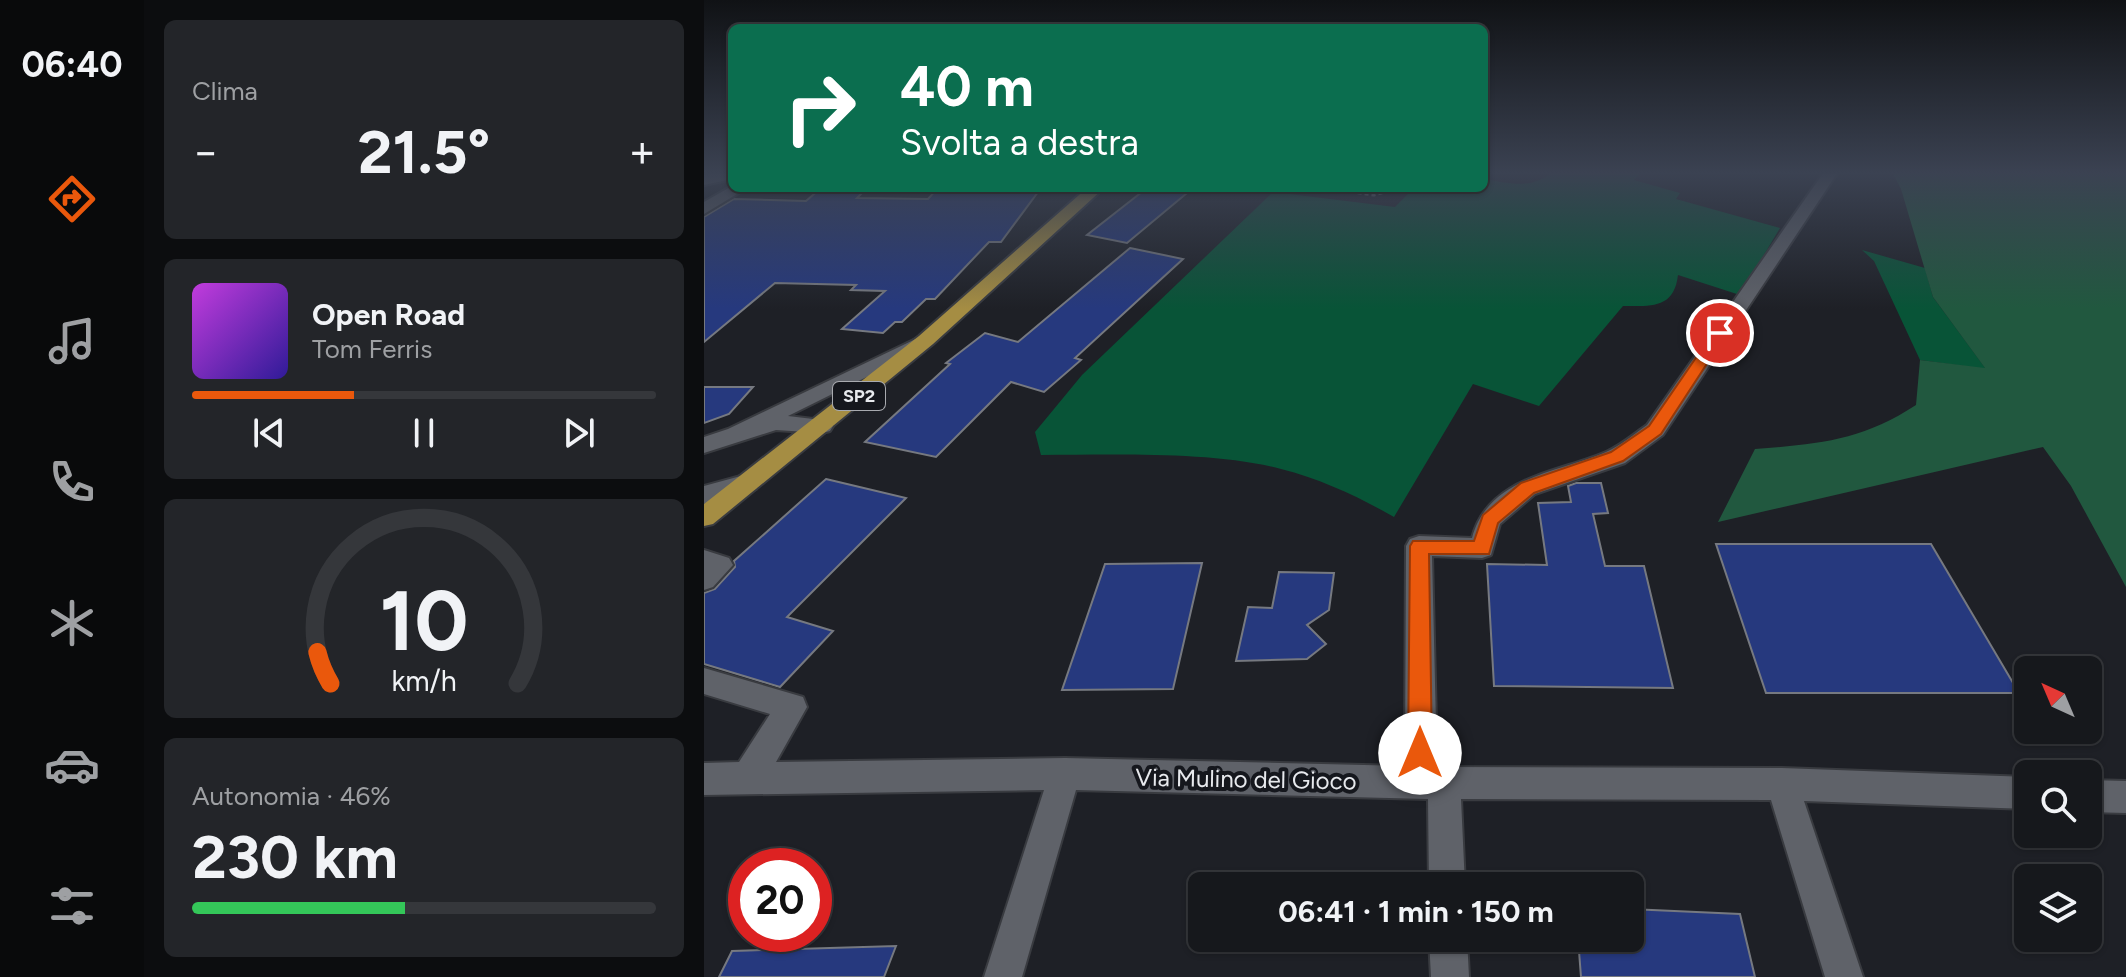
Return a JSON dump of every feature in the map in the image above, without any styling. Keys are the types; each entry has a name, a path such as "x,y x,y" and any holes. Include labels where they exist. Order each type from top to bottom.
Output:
{"main road":[{"name":"SP2","path":"704,517 822,426 926,340 1063,218"}],"street":[{"path":"1445,872 1432,783 1419,546 1482,548 1489,520 1527,488 1617,457 1655,430 1800,218"},
{"path":"704,445 926,340"},
{"path":"738,431 775,422 822,426"},
{"path":"704,495 748,483"},
{"path":"704,560 720,565 704,579"},
{"path":"704,681 792,707 747,779"},
{"path":"1003,977 1065,774"},
{"name":"Via Mulino del Gioco","path":"704,779 1065,774 1432,783 1782,784 2014,792"},
{"path":"1782,784 1844,977"},
{"path":"2102,796 2126,797"},
{"path":"1449,952 1450,977"}],"green space":[{"path":"1246,218 1743,218 1780,228 1740,295 1678,275 1676,286 1666,300 1652,305 1623,306 1539,406 1473,384 1394,517 1325,483 1254,463 1162,455 1041,455 1035,432 1082,375"},
{"path":"1909,218 2126,218 2126,587 2071,486 2043,447 1718,522 1755,449 1838,439 1896,417 1916,405 1920,360 1985,368 1933,297"},
{"path":"1862,250 1925,268 1933,297 1986,369 1920,360 1874,261"}],"building":[{"path":"704,218 1019,218 1001,242 989,242 935,299 926,299 902,322 895,322 883,333 842,329 885,291 851,290 856,285 775,283 704,342"},
{"path":"1109,218 1157,218 1127,243 1087,235"},
{"path":"1130,248 1183,259 1075,358 1081,360 1044,392 1011,382 936,457 865,442 950,364 946,363 985,333 1018,342"},
{"path":"704,387 753,387 729,414 704,423"},
{"path":"826,479 906,498 787,617 833,631 780,687 704,664 704,593 715,589 735,567 734,561"},
{"path":"1601,483 1608,513 1593,514 1605,566 1644,566 1673,688 1494,686 1487,564 1547,565 1538,503 1571,502 1568,486"},
{"path":"1716,544 1931,544 2014,685 2014,693 1766,693"},
{"path":"1202,563 1173,689 1062,690 1105,564"},
{"path":"1279,572 1334,573 1329,610 1307,625 1326,644 1307,659 1236,661 1248,607 1272,608"},
{"path":"1644,910 1740,914 1755,977 1581,977 1579,952 1644,952"},
{"path":"896,946 884,977 719,977 732,952 832,952 832,948"}],"route":[{"path":"1420,753 1419,546 1482,548 1489,520 1527,488 1617,457 1655,430 1720,333"}]}
